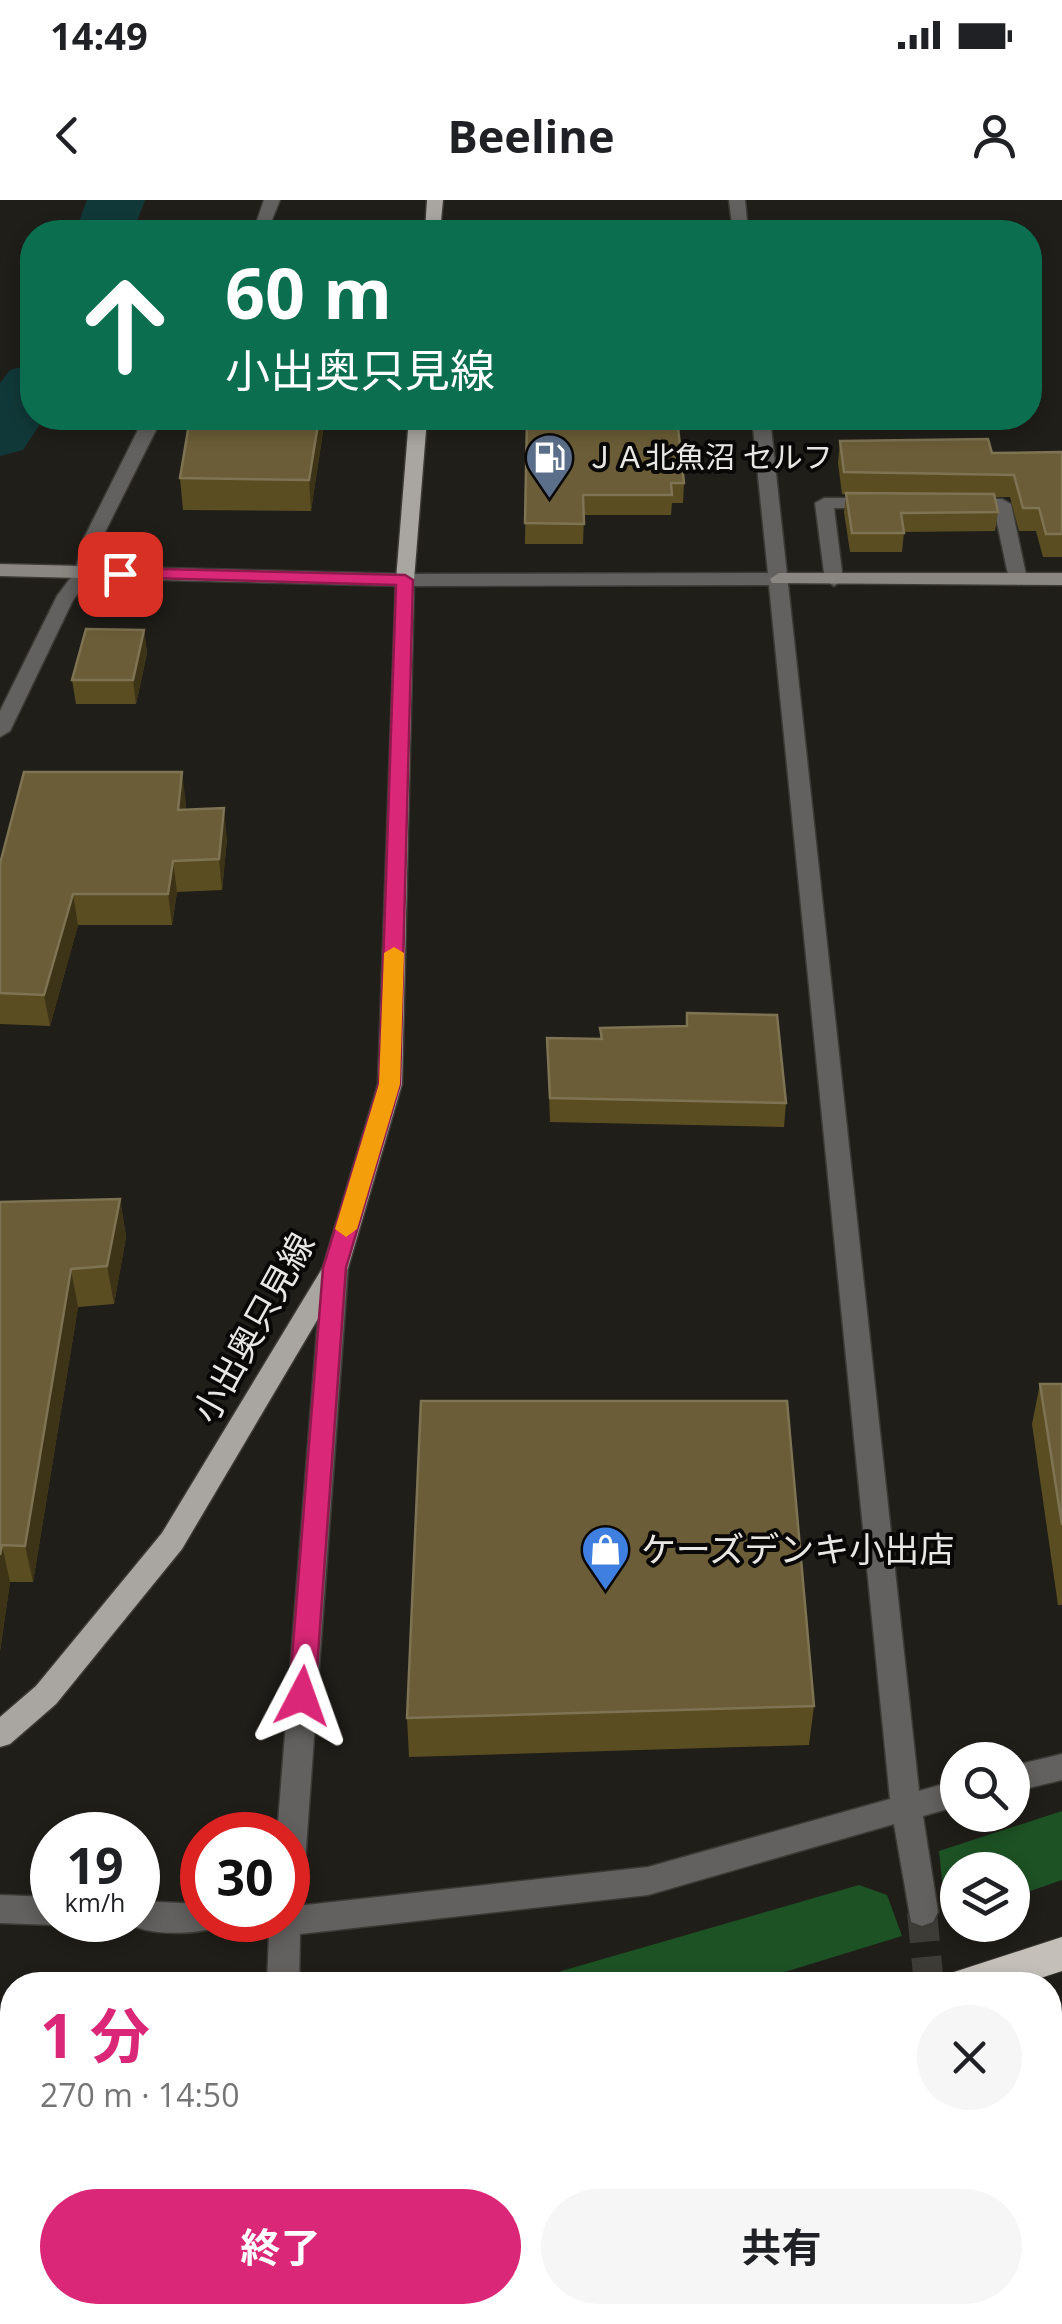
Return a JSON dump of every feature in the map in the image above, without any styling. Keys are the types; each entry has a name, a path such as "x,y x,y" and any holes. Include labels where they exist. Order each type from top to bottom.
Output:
{"highway":[{"path":"1005,1972 1062,1954"}],"main road":[{"name":"小出奥只見線","path":"0,1736 46,1694 172,1541 334,1268 390,1084 405,580 417,430"},
{"path":"0,570 405,580"},
{"path":"779,579 1062,579"}],"street":[{"path":"0,730 66,596 84,573 91,542 146,430"},
{"path":"762,430 906,1806 922,1912"},
{"path":"834,580 824,502 903,503"},
{"path":"942,504 1002,504 1018,579"},
{"path":"405,580 779,579"},
{"path":"293,1812 334,1268"},
{"path":"1030,1775 1062,1767"},
{"path":"310,1909 648,1881 940,1798"},
{"path":"0,1909 30,1910"},
{"path":"283,1972 284,1942"}],"green space":[{"path":"1062,1811 1062,1880 1030,1891 1030,1852 940,1852 940,1861 939,1851 997,1832 1030,1832 1030,1821"},
{"path":"859,1885 887,1895 902,1936 784,1972 558,1972"}],"building":[{"path":"188,430 317,430 309,480 180,478"},
{"path":"527,430 678,430 684,483 671,483 672,495 583,495 584,524 525,523"},
{"path":"988,439 992,453 1062,452 1062,534 1046,534 1039,508 1023,508 1014,475 844,472 840,441"},
{"path":"846,493 994,494 998,512 901,513 904,533 852,533"},
{"path":"86,629 144,630 133,680 72,680"},
{"path":"24,772 182,772 178,810 224,808 219,859 173,861 168,894 73,894 44,995 0,993 0,864"},
{"path":"687,1013 777,1015 786,1103 550,1098 547,1038 602,1039 600,1028 687,1026"},
{"path":"120,1199 107,1266 71,1269 25,1546 2,1545 0,1555 0,1202"},
{"path":"1040,1384 1062,1384 1062,1525"},
{"name":"ケーズデンキ小出店","path":"421,1401 787,1401 814,1706 407,1718"}],"waterway":[{"path":"108,220 116,200"},
{"path":"0,436 20,403"}],"tunnel":[{"path":"922,1912 928,1972"}],"slow traffic":[{"path":"346,1229 390,1084 394,953"}],"place":[{"name":"ＪＡ北魚沼 セルフ","path":"550,500"},
{"name":"ケーズデンキ小出店","path":"606,1592"}],"route":[{"path":"120,574 405,580 390,1084 334,1268 302,1696"}]}
